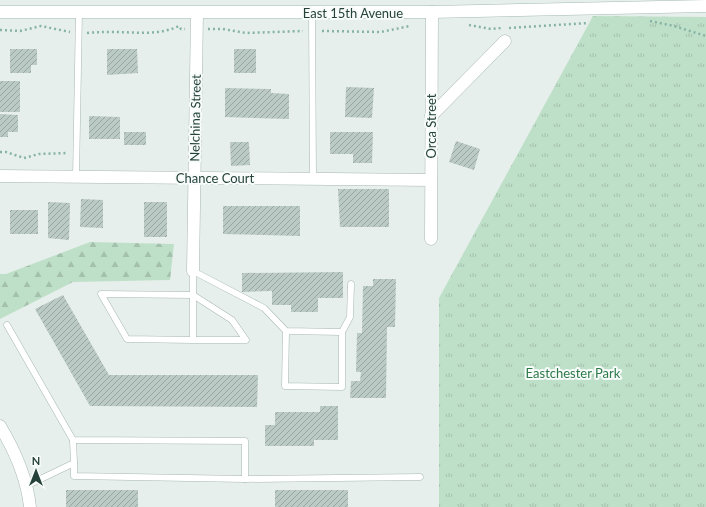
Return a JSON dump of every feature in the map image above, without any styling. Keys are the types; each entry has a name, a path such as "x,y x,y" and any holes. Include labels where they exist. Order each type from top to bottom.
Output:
{"street":[{"name":"East 15th Avenue","path":"0,12 432,12 706,6"},
{"name":"Orca Street","path":"430,239 432,12"},
{"name":"Nelchina Street","path":"193,271 197,13"},
{"path":"431,116 504,41"},
{"name":"Chance Court","path":"0,176 431,180"},
{"path":"0,426 18,459 29,494 30,507"}],"lane":[{"path":"76,177 79,12"},
{"path":"312,13 313,179"},
{"path":"193,340 193,271 264,308 286,331 285,386 342,387 342,332 350,317 351,284"},
{"path":"102,294 193,295 232,320 246,340 193,340 127,339 102,294"},
{"path":"7,325 73,440 74,476 246,479 420,477"},
{"path":"286,331 342,332"},
{"path":"73,440 245,441 246,479"},
{"path":"26,486 74,463"}],"path":[{"path":"650,21 674,26 706,36"},
{"path":"463,24 491,29 589,23"},
{"path":"0,30 20,31 41,26 78,33 152,33 171,30 179,26 181,29"},
{"path":"0,152 6,152 24,158 39,154 76,153"}],"green space":[{"name":"Eastchester Park","path":"593,16 706,17 706,507 439,507 439,298"},
{"path":"90,242 174,244 170,280 73,282 0,319 0,274 6,274"}],"building":[{"path":"10,49 37,49 37,65 31,65 31,73 10,73"},
{"path":"107,49 137,49 138,73 107,75"},
{"path":"234,49 256,49 256,73 234,73"},
{"path":"0,81 20,81 20,112 0,112"},
{"path":"346,87 374,88 372,118 345,117"},
{"path":"225,88 271,89 271,93 289,94 289,119 225,117"},
{"path":"0,114 18,115 18,132 8,132 8,137 0,137"},
{"path":"89,116 120,117 120,139 89,139"},
{"path":"124,132 146,132 146,145 124,145"},
{"path":"330,132 373,132 372,163 353,163 353,154 330,154"},
{"path":"456,141 480,149 474,170 449,162"},
{"path":"230,142 249,142 250,165 231,166"},
{"path":"338,189 389,189 389,227 340,227"},
{"path":"81,199 103,200 103,228 80,227"},
{"path":"48,202 70,203 69,240 48,238"},
{"path":"144,202 167,202 167,237 144,237"},
{"path":"223,206 300,206 300,236 223,234"},
{"path":"10,210 38,210 38,234 10,234"},
{"path":"343,272 343,298 318,298 318,312 291,312 291,305 272,305 272,291 242,292 242,273"},
{"path":"373,279 396,279 395,327 387,327 386,398 350,398 351,381 360,381 361,372 356,372 357,333 362,333 363,286 373,286"},
{"path":"63,295 109,375 258,375 257,407 90,406 35,309"},
{"path":"320,406 338,406 338,440 314,440 314,446 265,446 265,425 275,425 275,412 320,412"},
{"path":"66,490 138,490 138,507 66,507"},
{"path":"275,490 348,490 348,507 275,507"}]}
